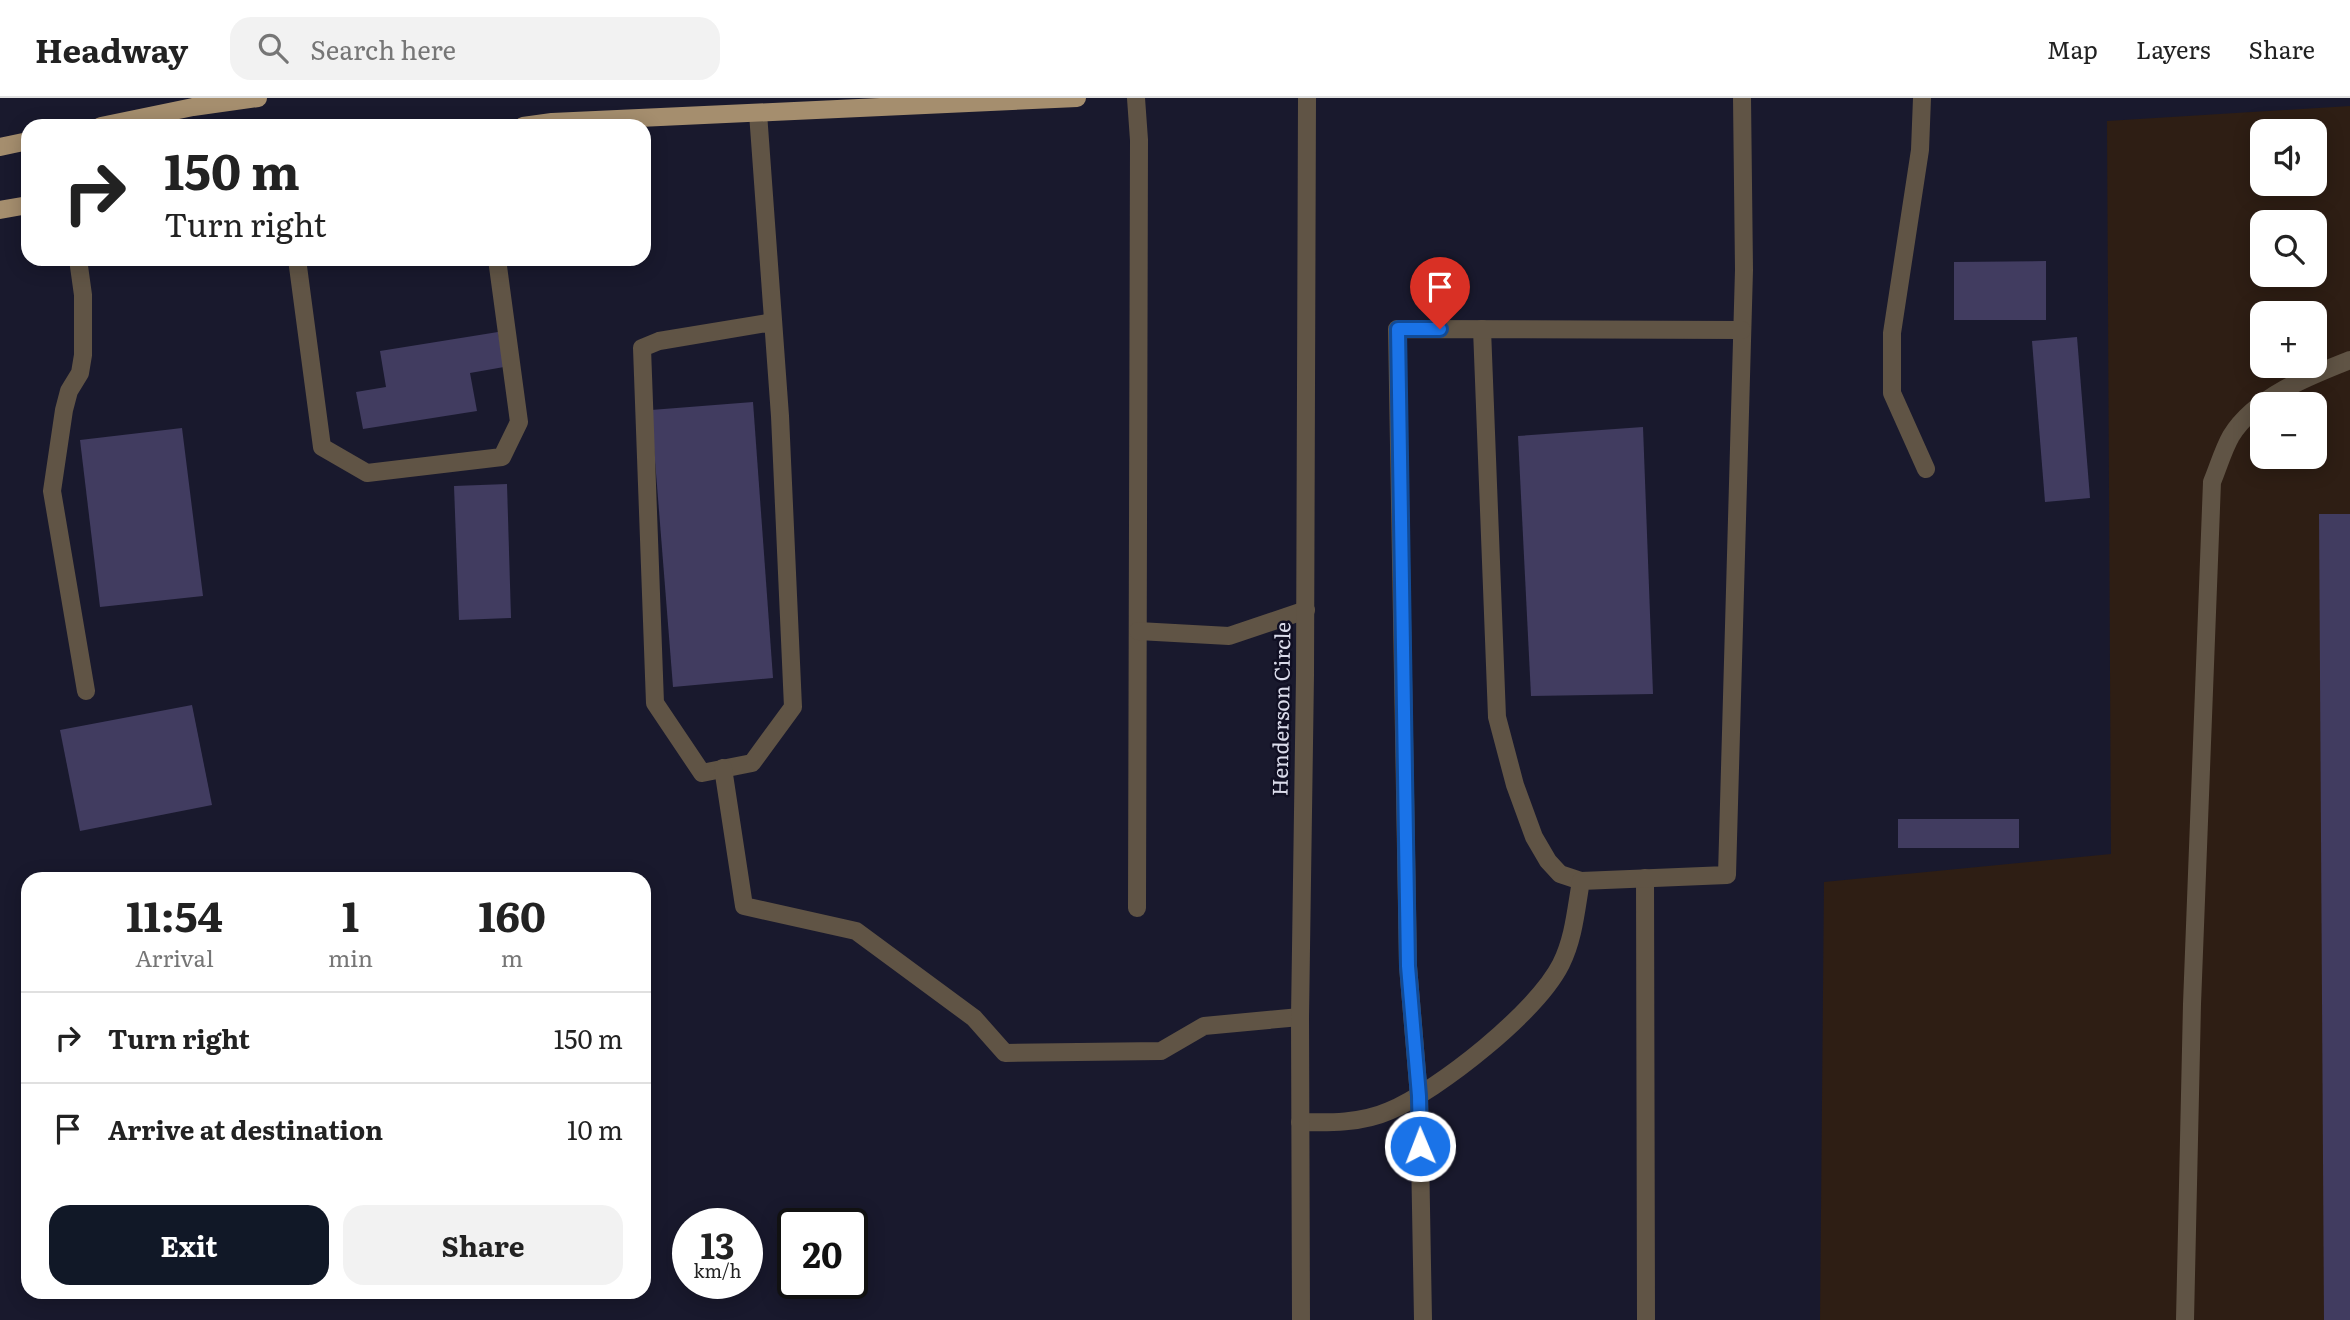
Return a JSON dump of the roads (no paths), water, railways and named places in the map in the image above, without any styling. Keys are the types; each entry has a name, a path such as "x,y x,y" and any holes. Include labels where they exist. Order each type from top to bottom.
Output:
{"main road":[{"path":"135,119 192,107 258,98"},
{"path":"621,119 1077,98"},
{"path":"0,147 21,142"},
{"path":"0,210 21,206"}],"street":[{"path":"1136,98 1139,140 1137,908"},
{"name":"Henderson Circle","path":"1301,1320 1300,1017 1306,610 1307,98"},
{"path":"1482,329 1497,717 1515,786 1534,837 1548,861 1560,874 1581,881 1727,874 1744,270 1742,98"},
{"path":"1922,98 1920,150 1892,333 1892,393 1926,468"},
{"path":"758,113 774,322 793,707 752,762 702,773 655,703 642,348 659,341 774,322"},
{"path":"79,266 83,296 83,355 80,373 69,391 64,410 52,491 86,691"},
{"path":"299,266 322,447 367,473 502,457 519,422 498,266"},
{"path":"1423,1320 1419,1096 1408,966 1398,329 1742,330"},
{"path":"2185,1320 2192,1004 2212,482 2232,435 2262,402 2314,374 2350,359"},
{"path":"1138,631 1229,636 1306,610"},
{"path":"723,768 744,906 856,931 974,1018 1005,1053 1161,1051 1204,1026 1300,1017"},
{"path":"1645,878 1646,1320"},
{"path":"1300,1122 1334,1123 1387,1112 1419,1096 1468,1062 1540,993 1560,966 1570,942 1581,881"}]}
